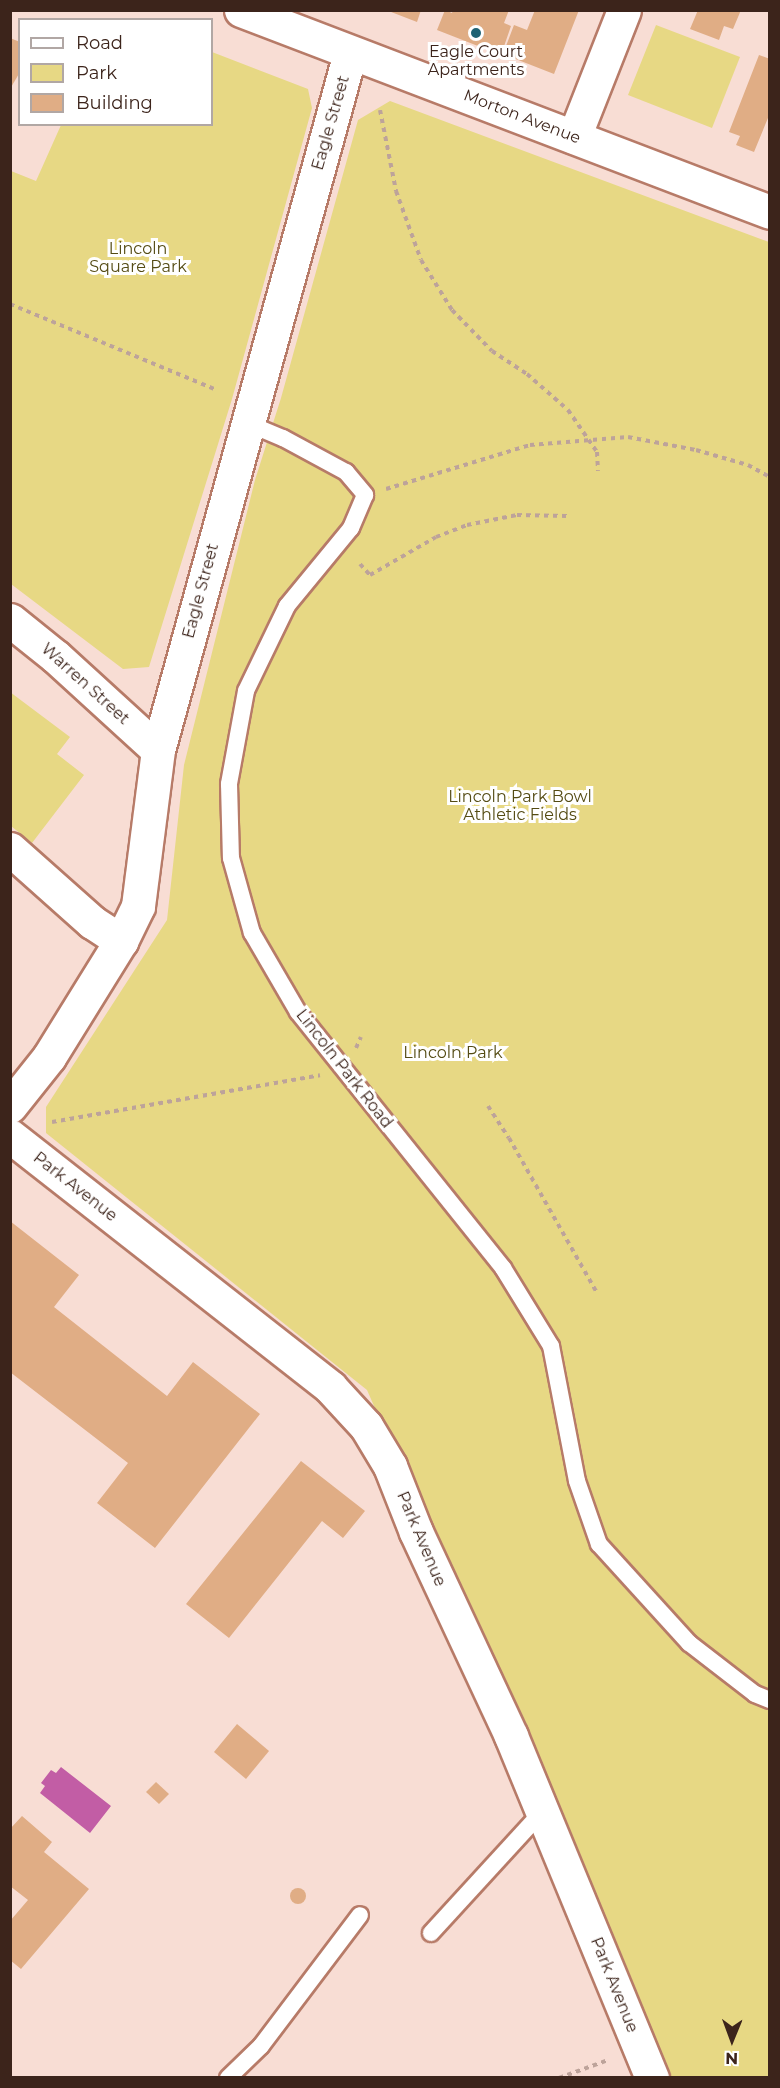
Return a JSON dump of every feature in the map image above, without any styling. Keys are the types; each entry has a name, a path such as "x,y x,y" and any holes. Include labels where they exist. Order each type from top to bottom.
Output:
{"street":[{"name":"Morton Avenue","path":"241,10 770,212"},
{"path":"574,137 624,10"},
{"name":"Eagle Street","path":"10,1106 49,1057 121,941 138,906 158,750 350,53"},
{"name":"Warren Street","path":"10,620 55,656 158,750"},
{"path":"10,849 92,922 121,941"},
{"name":"Park Avenue","path":"10,1136 330,1387 366,1425 390,1466 416,1532 511,1736 652,2078"}],"lane":[{"path":"247,423 283,438 346,471 365,495"},
{"name":"Lincoln Park Road","path":"365,495 351,528 287,606 246,691 229,784 231,858 252,933 298,1012 503,1268 551,1346 577,1481 599,1544 689,1643 755,1694 770,1700"},
{"path":"431,1933 543,1812"},
{"path":"228,2078 261,2046 360,1915"}],"path":[{"path":"380,110 396,191 421,260 452,310 492,351 527,374 568,410 591,440 597,452 598,471"},
{"path":"10,304 214,389"},
{"path":"365,495 530,445 628,436 696,450 748,465 770,477"},
{"path":"360,564 370,574 436,537 467,525 517,515 567,516"},
{"path":"52,1122 345,1070"},
{"path":"488,1106 509,1138 596,1291"},
{"path":"560,2078 608,2060"}],"green space":[{"path":"656,25 740,57 712,128 628,95"},
{"name":"Lincoln Square Park","path":"213,52 308,89 312,108 232,399 149,667 123,669 11,584 11,171 36,181 61,126 213,126"},
{"name":"Lincoln Park","path":"390,101 769,242 769,2077 669,2077 367,1390 46,1133 46,1107 167,920 184,765 255,480 281,398 358,120"},
{"path":"10,692 70,737 57,754 84,775 32,843 11,826"}],"shaded area":[{"path":"61,1767 111,1806 90,1833 40,1793 45,1786 41,1783 51,1770 56,1773"}],"building":[{"name":"Eagle Court Apartments","path":"386,10 421,10 417,22"},
{"name":"Eagle Court Apartments","path":"445,10 452,13 453,10 509,10 504,23 511,26 501,55 437,30"},
{"path":"535,10 579,10 554,74 503,54 514,25 527,30"},
{"path":"698,10 741,10 733,29 724,26 719,40 690,29"},
{"path":"10,38 18,41 18,75 10,89"},
{"path":"759,55 770,59 770,113 754,152 736,145 740,136 729,132"},
{"path":"10,1221 79,1275 54,1307 167,1396 193,1362 260,1414 155,1548 97,1503 128,1463 10,1372"},
{"path":"301,1461 365,1511 343,1538 322,1521 229,1638 186,1604"},
{"path":"237,1724 269,1751 246,1779 214,1752"},
{"path":"156,1782 169,1794 159,1804 146,1792"},
{"path":"22,1816 52,1842 44,1852 89,1889 21,1969 10,1960 10,1921 28,1900 10,1886 10,1829"},
{"path":"298,1888 306,1896 298,1904 290,1896"}],"place":[{"name":"Eagle Court Apartments","path":"476,33"}],"park label":[{"name":"Lincoln Park Bowl Athletic Fields","path":"520,806"}]}
